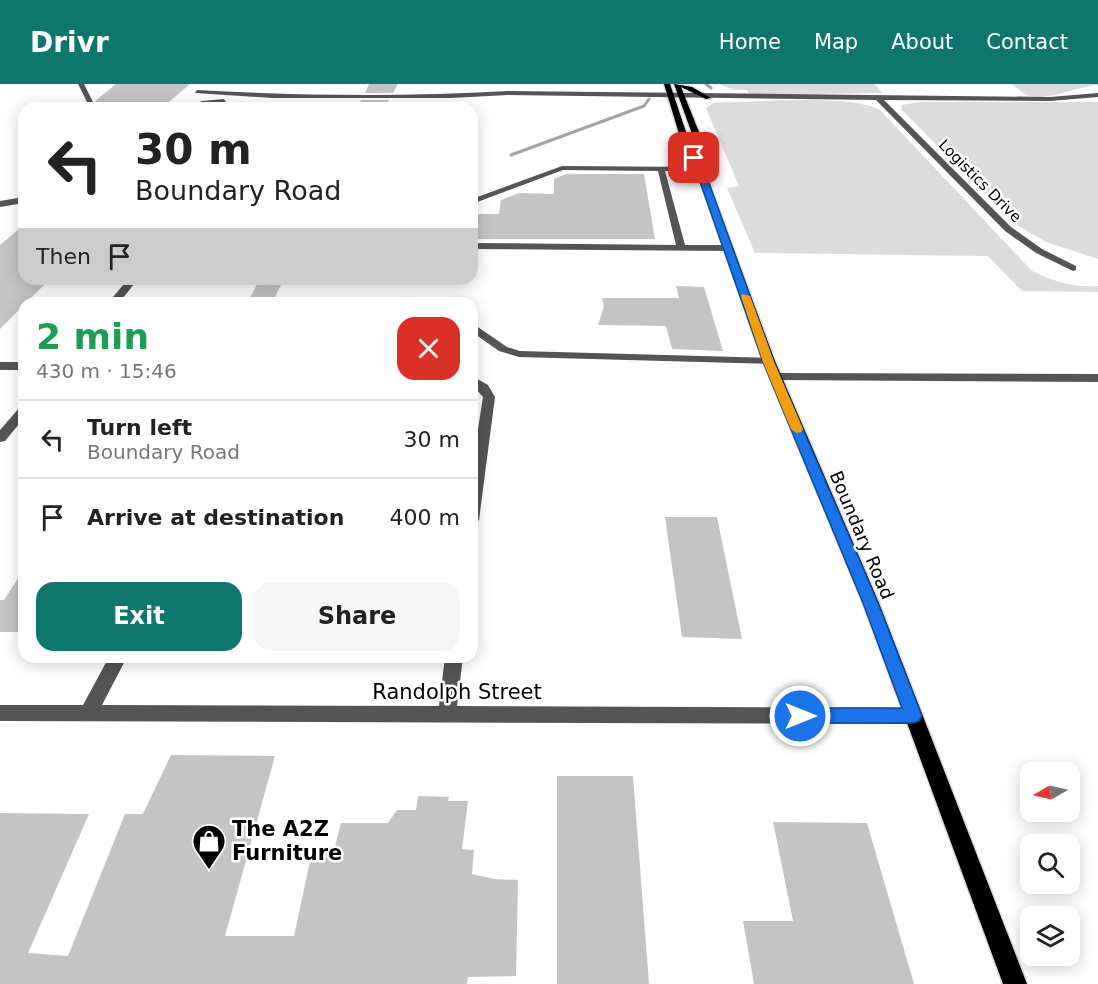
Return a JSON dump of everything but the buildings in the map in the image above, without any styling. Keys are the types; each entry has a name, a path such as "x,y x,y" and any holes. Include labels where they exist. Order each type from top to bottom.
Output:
{"main road":[{"name":"Boundary Road","path":"667,84 687,147 700,169 769,362 871,603 1016,984"},
{"name":"Boundary Road","path":"678,84 699,142 700,169"},
{"path":"678,84 690,87 708,98"},
{"path":"686,105 717,98"}],"street":[{"path":"81,84 90,102"},
{"path":"185,102 206,84"},
{"path":"508,93 510,84"},
{"path":"589,84 591,93"},
{"path":"196,92 273,96 591,93 708,98 878,99 1050,99 1098,95"},
{"path":"476,94 480,103 492,102"},
{"path":"447,102 451,96"},
{"name":"Logistics Drive","path":"878,99 1008,229 1039,251 1073,268"},
{"path":"212,102 400,102"},
{"path":"552,102 576,102"},
{"path":"478,200 558,169 700,169"},
{"path":"661,169 681,248"},
{"path":"0,204 18,201"},
{"path":"478,246 729,248"},
{"path":"118,297 128,285"},
{"path":"478,330 503,349 519,354 769,362"},
{"path":"0,366 18,366"},
{"path":"776,378 1098,378"},
{"path":"478,384 484,388 489,397 478,477"},
{"path":"0,438 18,417"},
{"path":"88,713 115,663"},
{"path":"447,715 453,663"},
{"name":"Randolph Street","path":"0,713 913,716"}],"shaded area":[{"path":"719,84 874,84 883,93 750,95 747,90 734,90"},
{"path":"1011,84 1098,85 1035,97 1025,94"},
{"path":"828,100 866,105 880,110 1032,271 1064,283 1098,286 1098,292 1022,291 988,256 755,253 727,188 739,186 706,108 714,103"},
{"path":"919,102 1098,102 1098,259 1046,242 1014,223 901,109 902,105"}],"waterway":[{"path":"706,84 711,88"},
{"path":"511,155 644,106 649,99"}],"slow traffic":[{"path":"746,296 769,362 797,429"}],"place":[{"name":"The A2Z Furniture","path":"209,870"}],"route":[{"path":"694,158 700,169 769,362 871,603 913,716 800,716"}]}
